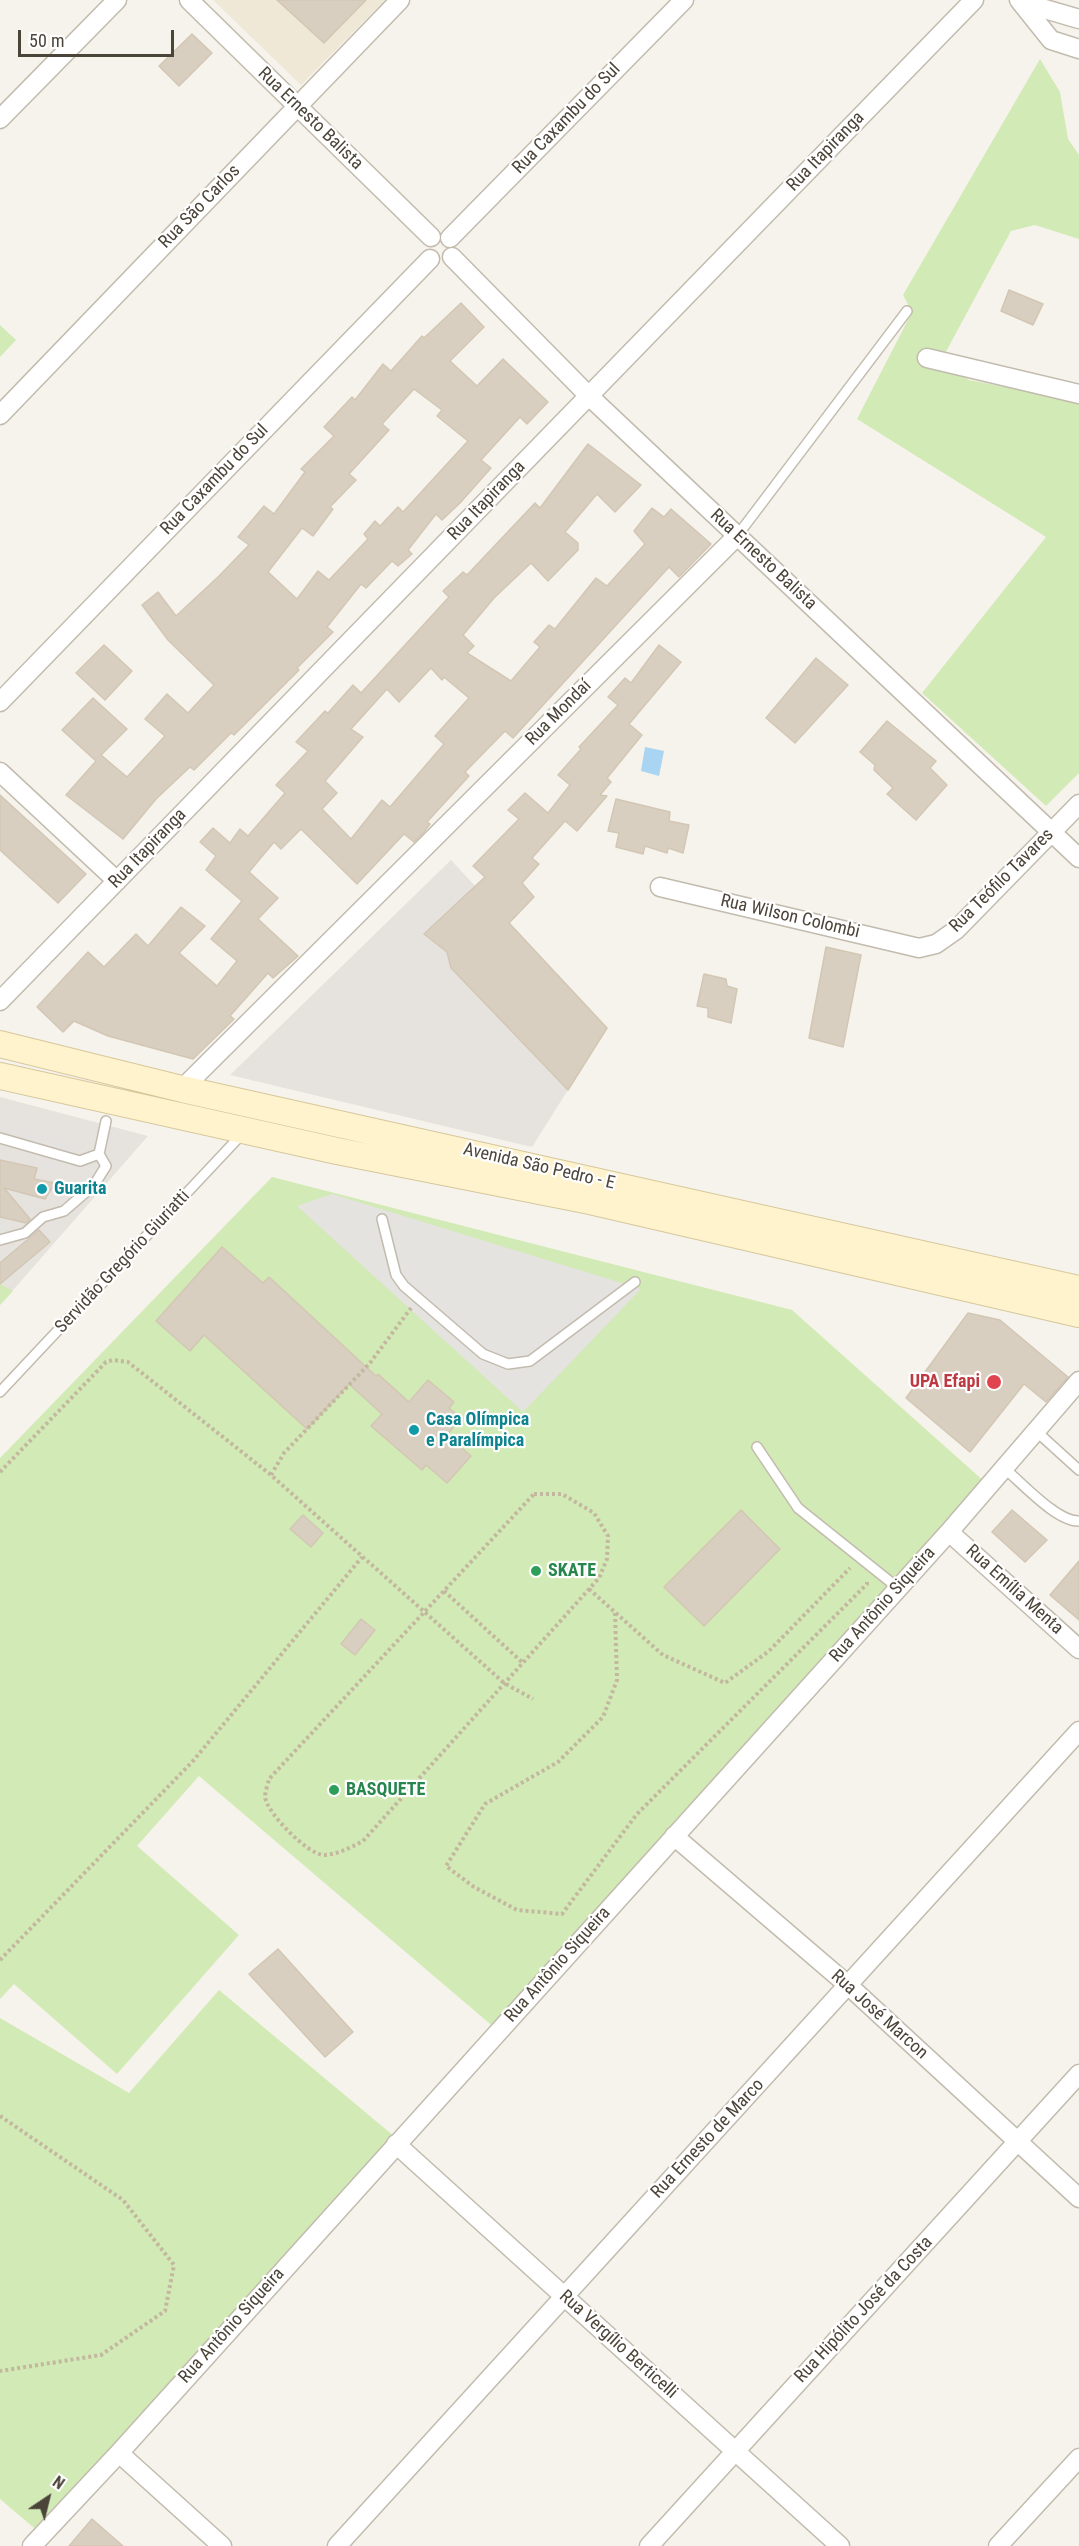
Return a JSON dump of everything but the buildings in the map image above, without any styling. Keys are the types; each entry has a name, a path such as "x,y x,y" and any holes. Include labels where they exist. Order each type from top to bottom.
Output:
{"main road":[{"name":"Avenida São Pedro - E","path":"0,1044 182,1089 1079,1289"},
{"name":"Avenida São Pedro - E","path":"0,1076 245,1131 590,1201 1079,1314"}],"street":[{"path":"0,118 117,0"},
{"name":"Rua Ernesto Balista","path":"189,0 431,237"},
{"name":"Rua São Carlos","path":"0,415 400,0"},
{"name":"Rua Caxambu do Sul","path":"450,238 684,0"},
{"name":"Rua Itapiranga","path":"0,1001 974,0"},
{"path":"1020,1 1079,19"},
{"path":"1020,1 1051,40 1079,49"},
{"path":"439,234 450,238 455,247 452,257 439,263 430,259 426,245 431,237 439,234"},
{"name":"Rua Ernesto Balista","path":"452,257 589,396 1079,858"},
{"name":"Rua Caxambu do Sul","path":"0,702 430,259"},
{"path":"927,358 1079,394"},
{"name":"Rua Mondaí","path":"182,1089 737,536"},
{"path":"0,772 117,881"},
{"name":"Rua Teófilo Tavares","path":"920,948 936,944 956,930 1079,804"},
{"name":"Rua Wilson Colombi","path":"660,887 920,948"},
{"name":"Rua Antônio Siqueira","path":"32,2546 119,2453 949,1532 1079,1381"},
{"name":"Rua Emília Menta","path":"949,1532 1079,1649"},
{"name":"Rua Ernesto de Marco","path":"337,2546 563,2295 849,1986 1079,1731"},
{"name":"Rua José Marcon","path":"675,1836 849,1986 1079,2198"},
{"name":"Rua Hipólito José da Costa","path":"649,2546 1079,2074"},
{"name":"Rua Vergílio Berticelli","path":"396,2144 840,2546"},
{"path":"119,2453 222,2546"},
{"path":"998,2546 1075,2470"}],"lane":[{"name":"Rua Mondaí","path":"737,536 907,311"},
{"path":"0,1240 25,1233 44,1217 64,1211 94,1185 106,1166 99,1154 106,1121"},
{"name":"Servidão Gregório Giuriatti","path":"0,1392 245,1131"},
{"path":"0,1138 80,1161 99,1154"},
{"path":"382,1219 396,1275 483,1354 508,1364 530,1361 635,1282"},
{"path":"1036,1431 1079,1470"},
{"path":"757,1447 798,1508 898,1588"},
{"path":"1004,1468 1057,1514 1069,1521 1079,1521"}],"path":[{"path":"271,1475 284,1453 370,1363 399,1320 420,1299"},
{"path":"0,1472 106,1362 113,1360 128,1362 271,1475 504,1683 533,1699"},
{"path":"534,1494 562,1494 594,1513 608,1536 608,1559 599,1578 363,1841 345,1851 321,1855 304,1846 272,1812 265,1797 269,1779 444,1591 534,1494"},
{"path":"0,1960 192,1761 362,1557"},
{"path":"589,1589 663,1655 725,1683 769,1651 848,1569 867,1562 867,1584 637,1814 562,1914 518,1910 474,1887 447,1866 485,1804 558,1762 603,1718 617,1680 615,1613"},
{"path":"444,1591 523,1663"},
{"path":"0,2116 123,2200 174,2265 165,2311 101,2355 0,2371"}],"shaded area":[{"path":"213,0 385,0 301,85"},
{"path":"451,860 607,1028 532,1147 230,1075"},
{"path":"0,1097 148,1136 0,1305"},
{"path":"0,1124 76,1143 71,1165 63,1163 60,1173 44,1169 46,1156 0,1144"},
{"path":"332,1194 641,1289 523,1412 297,1206"},
{"path":"0,1217 13,1220 10,1235 0,1233"}],"green space":[{"path":"1040,59 1060,92 1068,139 1079,155 1079,239 1035,225 1011,231 942,359 969,380 1079,401 1079,773 1046,806 922,693 1046,537 857,419 912,312 903,295"},
{"path":"0,325 16,340 0,357"},
{"path":"272,1177 792,1310 986,1483 496,2029 199,1776 137,1846 239,1935 117,2074 14,1984 0,1999 0,1458"},
{"path":"0,1284 13,1291 0,1305"},
{"path":"219,1990 395,2137 279,2261 40,2533 0,2499 0,2018 129,2093"}],"water":[{"path":"645,747 664,751 659,776 641,771"}],"place":[{"name":"Guarita","path":"42,1189"},
{"name":"UPA Efapi","path":"994,1382"},
{"name":"Casa Olímpica e Paralímpica","path":"414,1430"},
{"name":"SKATE","path":"536,1571"},
{"name":"BASQUETE","path":"334,1790"}]}
